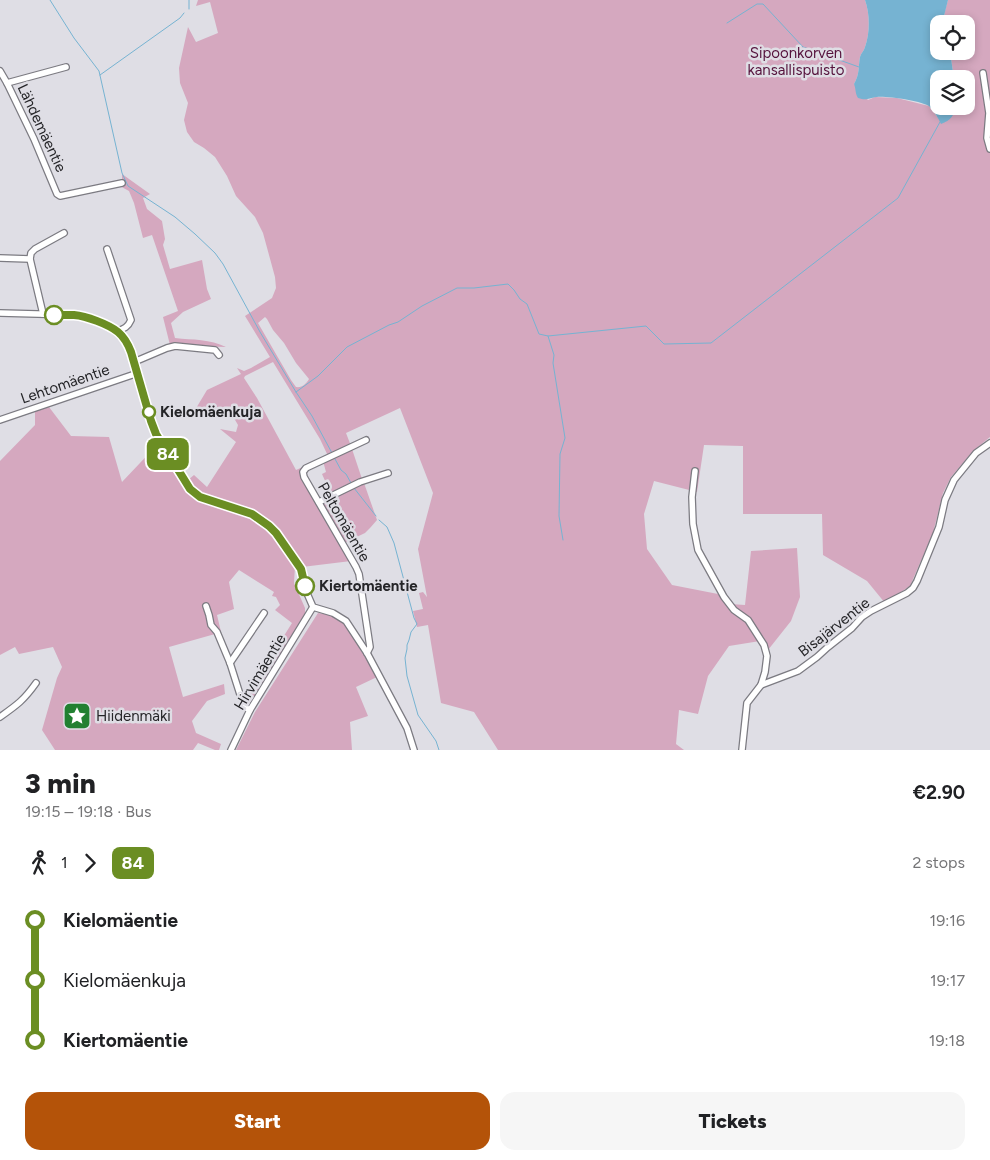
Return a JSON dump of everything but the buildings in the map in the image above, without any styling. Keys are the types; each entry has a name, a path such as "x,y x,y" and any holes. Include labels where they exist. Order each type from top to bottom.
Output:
{"street":[{"path":"7,83 66,68"},
{"name":"Lähdemäentie","path":"0,70 34,139 57,194 60,196 122,183"},
{"path":"983,73 989,113 987,138 990,149"},
{"path":"43,314 30,260 31,253 64,233"},
{"path":"107,249 131,320 129,326 117,331"},
{"path":"0,258 30,260"},
{"path":"0,313 83,316 117,331 128,344 156,434 190,489 200,497 252,514 276,533 301,569 306,591 313,607 333,613 346,621 367,653 407,728 414,750"},
{"path":"134,362 175,346 215,350 220,355"},
{"name":"Lehtomäentie","path":"0,420 138,373"},
{"name":"Peltomäentie","path":"366,440 306,468 303,472 304,477 356,567 370,647 367,653"},
{"name":"Bisajärventie","path":"761,685 798,672 852,628 862,617 913,588 938,527 944,500 954,480 976,453 990,443"},
{"path":"695,471 692,497 693,524 698,550 724,597 734,610 748,620 764,645 767,656 761,685 748,703 742,750"},
{"path":"319,502 360,482 388,473"},
{"path":"206,606 212,625 217,632 230,663 238,692 244,706 250,710"},
{"name":"Hirvimäentie","path":"231,750 250,710 313,607"},
{"path":"230,663 264,613"},
{"path":"0,717 20,703 36,683"}],"green space":[{"name":"Sipoonkorven kansallispuisto","path":"198,0 865,0 869,17 869,30 854,84 868,100 875,97 897,98 929,106 930,115 936,115 939,119 950,115 975,115 975,70 953,70 951,60 975,60 975,15 944,15 948,0 990,0 990,437 973,451 951,477 943,493 933,533 910,586 885,603 867,581 823,555 822,514 743,514 743,446 704,445 697,492 654,481 644,514 647,549 672,585 718,594 730,604 745,605 751,551 797,548 800,597 791,621 768,650 760,641 729,646 708,676 698,714 679,710 676,744 684,750 498,750 474,712 441,703 428,625 417,627 413,611 423,609 419,593 423,592 427,597 418,549 433,493 400,408 346,433 351,446 328,456 320,439 273,362 244,378 296,470 305,466 301,472 351,561 302,567 270,524 251,511 204,496 190,487 188,480 194,475 207,487 236,442 220,429 236,432 238,425 231,413 206,408 199,413 195,410 207,390 241,374 237,368 244,371 270,357 245,316 272,298 276,288 275,277 263,233 255,217 236,196 227,176 215,157 194,142 187,132 184,120 188,103 180,83 179,68 188,27 196,42 218,33 210,2 196,6","holes":["265,317 309,379 302,386 296,387 291,380 258,323"]},
{"path":"122,174 150,194 143,198 147,209 162,221 165,239 163,245 170,269 202,260 207,289 211,299 183,312 171,323 175,338 208,341 226,347 170,345 163,317 178,311 152,235 143,238 129,191 118,185 122,181"},
{"path":"49,407 71,436 109,437 122,482 157,445 167,455 188,491 195,497 250,517 270,530 283,546 295,566 294,583 305,608 305,614 250,706 245,698 292,623 275,610 280,605 276,597 272,596 274,592 239,570 229,582 234,609 217,615 221,632 214,624 210,615 215,634 169,647 183,697 224,684 225,694 207,701 192,721 196,733 221,744 219,750 198,743 193,750 55,750 42,730 62,667 53,647 19,654 15,647 0,655 0,461 35,425 35,411"},
{"path":"352,449 362,479 331,494 322,474 326,472 323,461"},
{"path":"364,483 377,520 365,533 344,543 321,503"},
{"path":"318,613 331,615 345,624 377,677 356,687 368,716 350,722 352,750 236,750 255,712"}],"water":[{"path":"865,0 948,0 944,15 930,15 930,60 951,60 953,70 930,70 930,107 905,99 889,97 858,98 854,84 858,74 860,57 867,42 869,30 868,11"},
{"path":"936,115 953,115 950,119 941,124"}],"waterway":[{"path":"50,0 74,38 99,71 122,173 128,186 175,217 215,253 332,453"},
{"path":"189,0 189,9"},
{"path":"727,23 757,4 763,4 803,47 859,67"},
{"path":"100,75 180,18 184,13"},
{"path":"296,392 318,376 347,347 398,322 422,306 457,288 508,284 520,299 527,304 539,334 548,336 646,326 664,344 711,343 898,198 940,122"},
{"path":"548,336 554,355 553,363 565,438 560,454 559,516 563,540"},
{"path":"335,459 351,483"},
{"path":"354,488 376,516"},
{"path":"379,520 387,527 394,543 417,624 411,632 407,645 405,658 407,676 418,715 436,741 439,750"}],"bus line":[{"name":"84","path":"54,315 83,316 107,325 126,340 156,434 190,489 200,497 252,514 269,526 301,569 305,586"}],"place":[{"name":"Kielomäenkuja","path":"149,412"},
{"name":"Kiertomäentie","path":"305,586"},
{"name":"Hiidenmäki","path":"77,716"}]}
